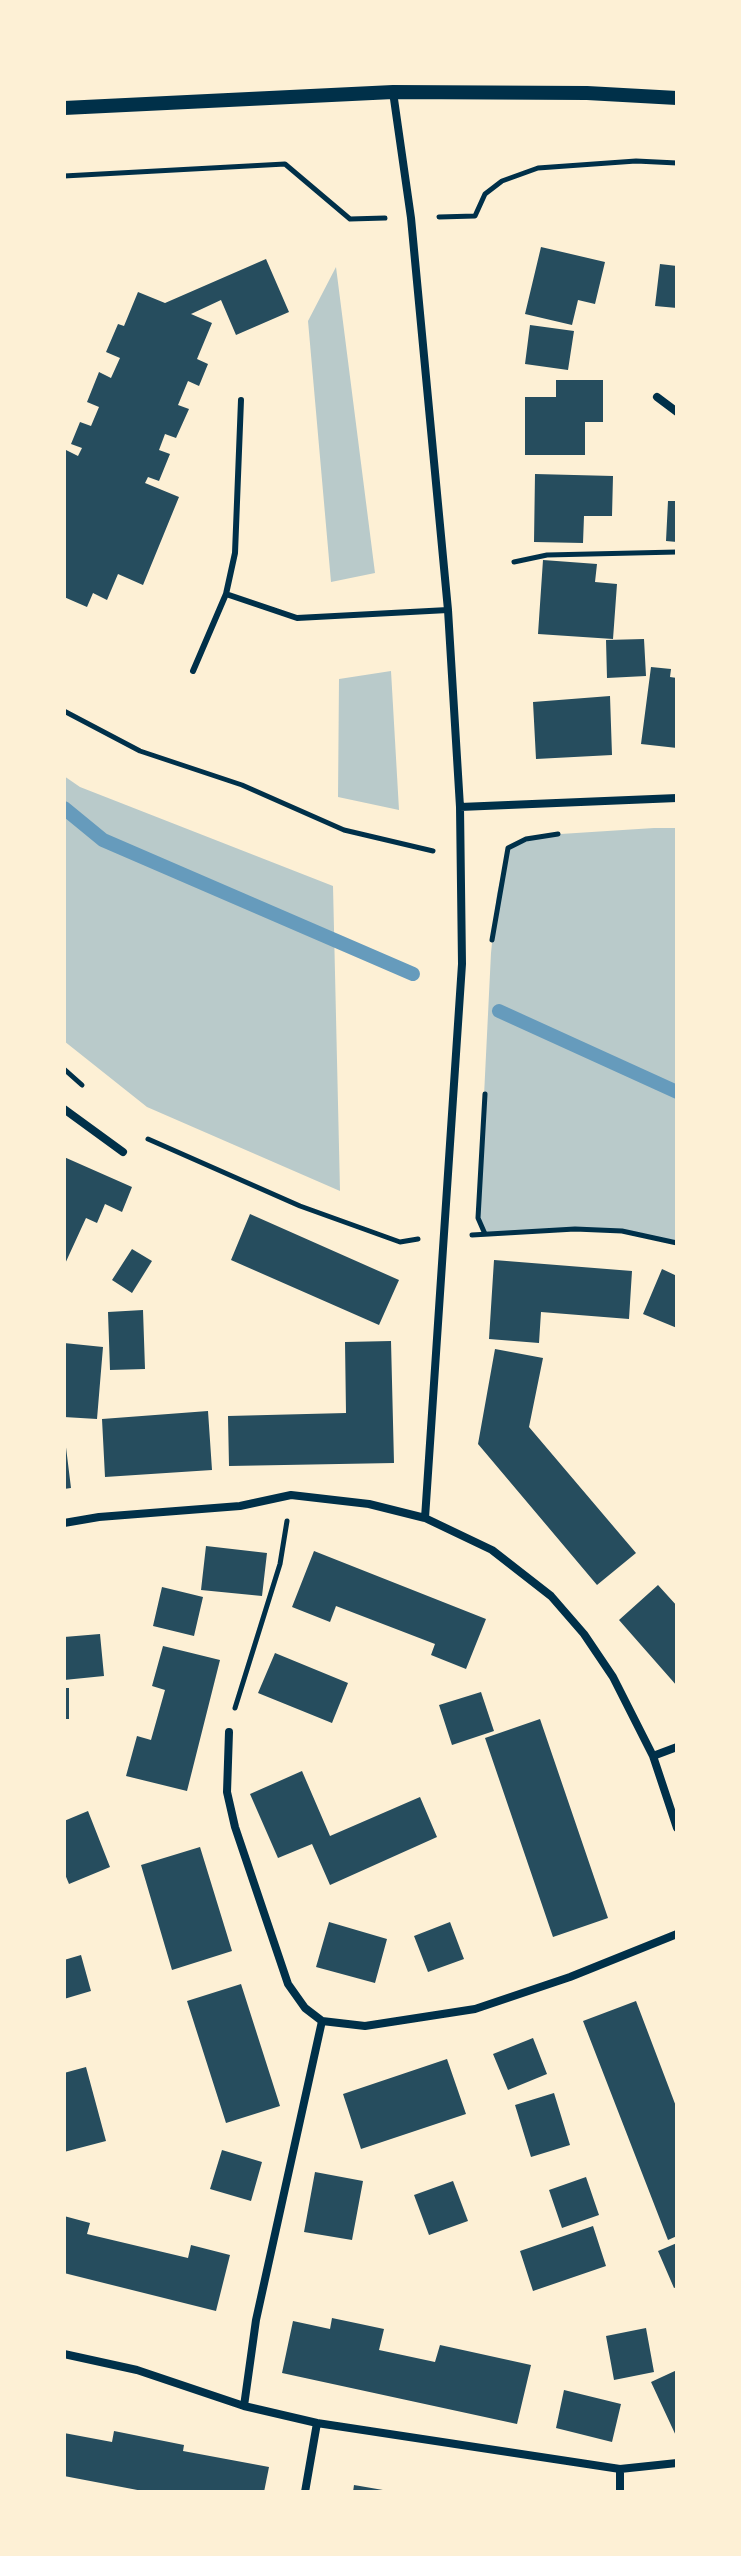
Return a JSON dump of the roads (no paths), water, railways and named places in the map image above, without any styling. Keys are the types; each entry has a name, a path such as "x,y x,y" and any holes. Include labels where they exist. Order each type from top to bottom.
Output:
{"street":[{"path":"64,108 393,92 587,93 677,98"},
{"path":"393,92 411,218 448,610 460,807 462,964 425,1518"},
{"path":"657,397 677,412"},
{"path":"460,807 677,798"},
{"path":"64,1109 123,1152"},
{"path":"64,1523 99,1517 240,1506 291,1495 369,1504 425,1518 492,1550 551,1596 584,1634 613,1677 653,1756 677,1828"},
{"path":"229,1732 227,1792 235,1827 288,1984 305,2008 322,2021 365,2026 475,2009 570,1977 677,1934"},
{"path":"653,1756 677,1747"},
{"path":"244,2406 256,2320 322,2021"},
{"path":"64,2354 137,2370 244,2406 317,2423 620,2469 677,2463"},
{"path":"305,2492 317,2423"},
{"path":"620,2469 620,2492"}],"lane":[{"path":"193,671 226,594 235,553 241,400"},
{"path":"226,594 297,618 448,610"}],"waterway":[{"path":"64,808 103,840 413,974"},
{"path":"499,1011 677,1092"}]}
